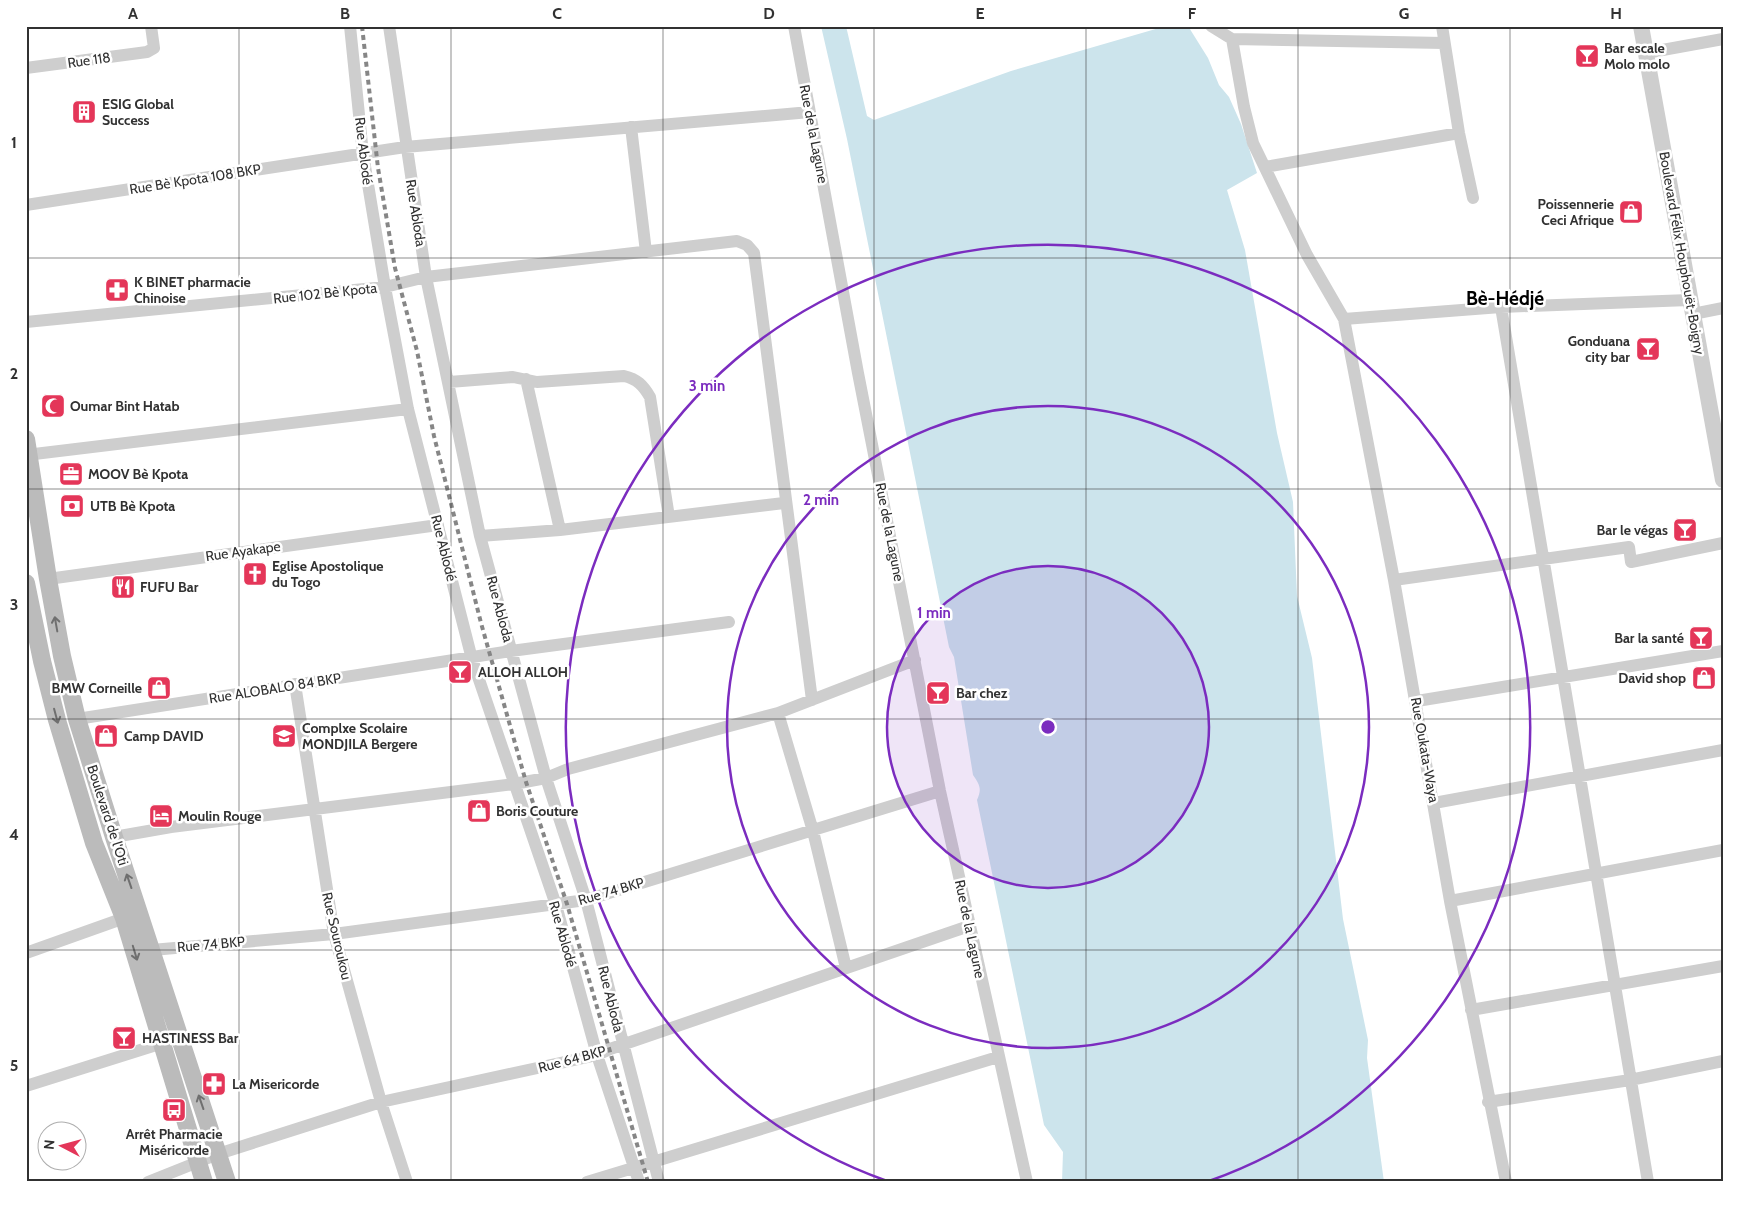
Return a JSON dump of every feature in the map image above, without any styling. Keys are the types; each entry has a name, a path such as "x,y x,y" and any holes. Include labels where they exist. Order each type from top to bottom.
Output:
{"main road":[{"name":"Boulevard de l'Oti","path":"27,450 62,656 78,719 114,837 162,1043 204,1182"},
{"name":"Boulevard de l'Oti","path":"26,583 42,661 94,843 152,950 227,1182"},
{"path":"42,661 62,656"}],"street":[{"name":"Rue 118","path":"26,68 147,52 154,48 150,26"},
{"name":"Rue Ablodé","path":"350,26 363,154 408,410 472,659 556,905 598,1055 639,1182"},
{"name":"Rue Abloda","path":"389,26 426,277 480,536 546,778 586,900 659,1182"},
{"name":"Rue de la Lagune","path":"794,26 856,364 916,660 940,790 1024,1181"},
{"path":"1211,26 1232,39 1444,43"},
{"path":"1442,26 1459,134 1473,198"},
{"name":"Boulevard Félix Houphouët-Boigny","path":"1641,26 1723,480"},
{"name":"Rue Oukata-Waya","path":"1232,39 1244,107 1253,143 1307,255 1344,319 1394,580 1450,901 1488,1102 1506,1182"},
{"path":"1646,53 1723,40"},
{"name":"Rue Bè Kpota 108 BKP","path":"26,205 406,147 810,112"},
{"path":"631,127 646,252"},
{"path":"1265,167 1459,134"},
{"name":"Rue 102 Bè Kpota","path":"26,322 385,287 426,277 737,241 747,245 754,253 784,503 812,700"},
{"path":"1501,307 1648,1182"},
{"path":"1344,319 1501,307 1723,308"},
{"path":"449,382 512,377 538,382 624,376 634,378 644,386 650,397 669,517"},
{"path":"526,379 560,530"},
{"path":"27,450 408,410"},
{"path":"480,536 560,530 784,503"},
{"name":"Rue Ayakape","path":"48,579 107,569 438,525"},
{"path":"1394,580 1543,561 1629,547 1631,562 1723,543"},
{"name":"Rue ALOBALO 84 BKP","path":"78,719 295,684 472,659 511,651 729,622"},
{"path":"1416,702 1563,676 1723,651"},
{"path":"114,837 171,827 514,784 546,778 568,770 778,713 916,660"},
{"name":"Rue Souroukou","path":"295,684 334,934 381,1102 407,1182"},
{"path":"778,713 813,831 846,968"},
{"path":"1434,803 1723,750"},
{"name":"Rue 74 BKP","path":"152,950 334,934 586,900 940,790"},
{"path":"1450,901 1723,850"},
{"path":"26,953 132,916"},
{"name":"Rue 64 BKP","path":"148,1182 218,1154 381,1102 598,1055 969,926"},
{"path":"1471,1010 1723,966"},
{"path":"26,1086 180,1037"},
{"path":"587,1182 998,1057"},
{"path":"1488,1102 1630,1080 1723,1061"}],"water":[{"path":"821,26 846,26 867,116 874,120 1011,71 1166,26 1188,26 1208,58 1219,85 1229,97 1241,124 1257,173 1227,190 1245,250 1277,433 1293,502 1297,596 1312,658 1343,919 1368,1040 1367,1058 1384,1182 1062,1182 1063,1152 1044,1125 977,800 979,787 973,775 954,657 949,647 847,139"}],"railway":[{"path":"362,26 378,168 395,268 417,351 434,436 481,623 526,782 567,904 648,1182"}],"place":[{"name":"Bar escale Molo molo","path":"1587,56"},
{"name":"ESIG Global Success","path":"84,112"},
{"name":"Poissennerie Ceci Afrique","path":"1631,212"},
{"name":"K BINET pharmacie Chinoise","path":"117,290"},
{"name":"Gonduana city bar","path":"1648,349"},
{"name":"Oumar Bint Hatab","path":"53,406"},
{"name":"MOOV Bè Kpota","path":"71,474"},
{"name":"UTB Bè Kpota","path":"72,506"},
{"name":"Bar le végas","path":"1685,530"},
{"name":"Eglise Apostolique du Togo","path":"255,574"},
{"name":"FUFU Bar","path":"123,587"},
{"name":"Bar la santé","path":"1701,638"},
{"name":"ALLOH ALLOH","path":"460,672"},
{"name":"David shop","path":"1704,678"},
{"name":"BMW Corneille","path":"159,688"},
{"name":"Bar chez","path":"938,693"},
{"name":"Camp DAVID","path":"106,736"},
{"name":"Complxe Scolaire MONDJILA Bergere","path":"284,736"},
{"name":"Boris Couture","path":"479,811"},
{"name":"Moulin Rouge","path":"161,816"},
{"name":"HASTINESS Bar","path":"124,1038"},
{"name":"La Misericorde","path":"214,1084"},
{"name":"Arrêt Pharmacie Miséricorde","path":"174,1110"}],"district":[{"name":"Bè-Hédjé","path":"1505,298"}]}
